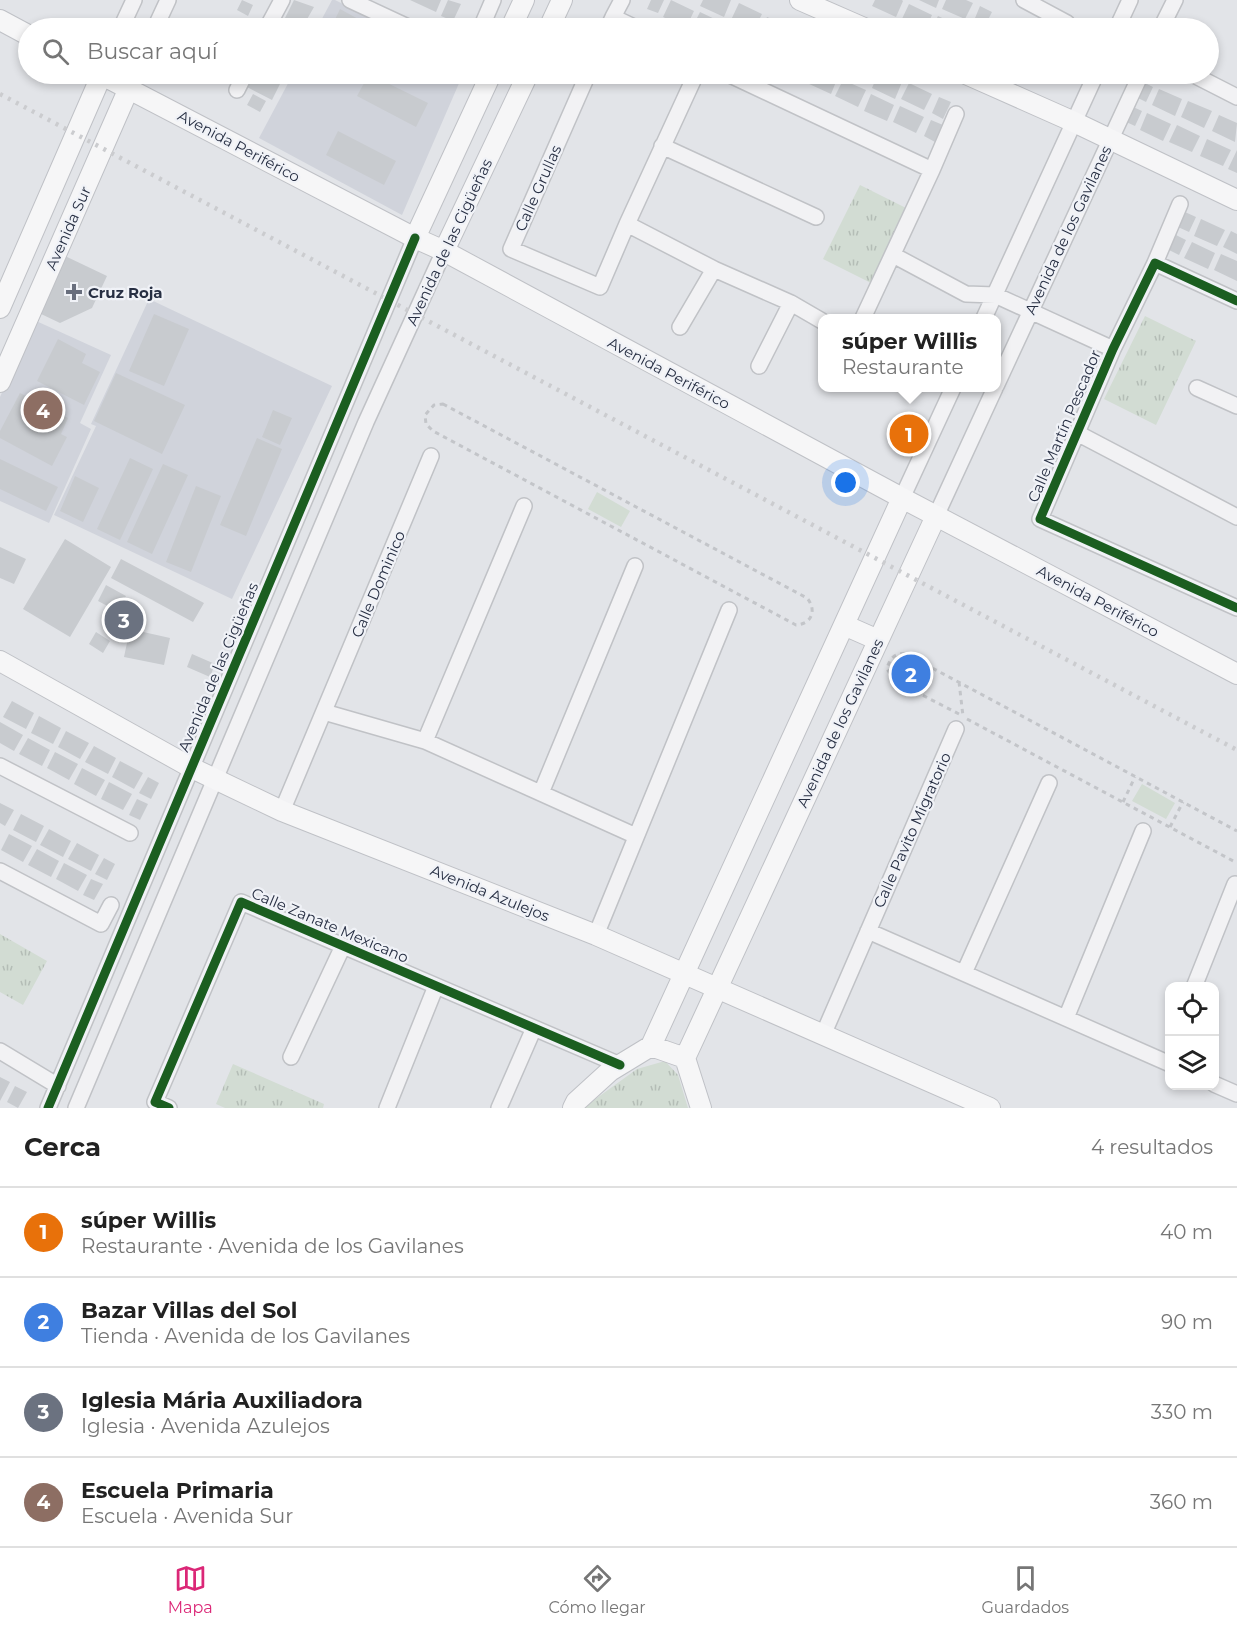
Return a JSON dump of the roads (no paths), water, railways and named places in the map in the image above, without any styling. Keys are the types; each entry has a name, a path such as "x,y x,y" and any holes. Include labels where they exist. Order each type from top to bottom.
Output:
{"main road":[{"path":"516,18 524,0"},
{"path":"554,18 562,0"},
{"path":"800,0 841,18"},
{"path":"0,20 18,30"},
{"name":"Avenida Sur","path":"0,308 97,84"},
{"name":"Avenida Sur","path":"0,382 131,84"},
{"name":"Avenida Periférico","path":"137,84 415,238 444,251 902,498 1237,675"},
{"name":"Avenida de las Cigüeñas","path":"415,238 485,84"},
{"name":"Avenida de las Cigüeñas","path":"444,251 523,84"},
{"path":"988,84 1237,200"},
{"path":"27,246 54,258"},
{"path":"573,1108 576,1102 620,1065 651,1046 902,498"},
{"name":"Avenida de los Gavilanes","path":"685,1058 936,516"},
{"path":"844,625 878,640"},
{"name":"Avenida Azulejos","path":"0,661 192,768 282,811 596,935 990,1108"},
{"path":"651,1046 685,1058 701,1108"}],"street":[{"path":"126,18 134,0"},
{"path":"160,18 168,0"},
{"path":"272,18 282,0"},
{"path":"350,0 389,18"},
{"path":"486,18 493,0"},
{"path":"613,18 622,0"},
{"path":"1024,0 1058,18"},
{"path":"1122,18 1130,0"},
{"path":"1166,18 1174,0"},
{"path":"237,90 240,84"},
{"name":"Calle Grullas","path":"584,84 511,249 600,287 691,84"},
{"path":"749,84 932,170"},
{"path":"986,314 1091,84"},
{"name":"Avenida de los Gavilanes","path":"1001,376 1136,84"},
{"path":"1212,84 1237,97"},
{"path":"866,314 956,114"},
{"path":"662,146 816,217"},
{"name":"Calle Martín Pescador","path":"1180,204 1155,264 1113,349 1040,519 1237,608"},
{"path":"627,224 714,269 791,303 818,319"},
{"name":"Avenida de las Cigüeñas","path":"48,1108 415,238"},
{"name":"Avenida de las Cigüeñas","path":"76,1108 366,422 444,251"},
{"path":"893,255 966,294 995,295"},
{"path":"1155,264 1237,301"},
{"path":"680,327 714,269"},
{"name":"Calle Martín Pescador","path":"995,295 1113,349"},
{"path":"759,366 791,303"},
{"path":"1197,388 1237,406"},
{"path":"902,498 950,392"},
{"name":"Avenida de los Gavilanes","path":"936,516 994,392"},
{"path":"1077,433 1237,517"},
{"name":"Calle Dominico","path":"282,811 431,456"},
{"path":"425,741 524,506"},
{"path":"541,793 635,566"},
{"path":"596,935 729,610"},
{"path":"324,712 425,741 636,836"},
{"name":"Calle Pavito Migratorio","path":"823,1035 959,722"},
{"path":"0,766 130,833"},
{"path":"964,973 1049,783"},
{"path":"1066,1018 1143,831"},
{"path":"0,871 101,924 111,905"},
{"path":"1196,982 1236,884"},
{"name":"Calle Zanate Mexicano","path":"169,1108 155,1102 241,902 620,1065"},
{"path":"868,931 1066,1018 1165,1057"},
{"path":"291,1057 343,946"},
{"path":"387,1108 436,986"},
{"path":"499,1108 534,1028"},
{"path":"0,1051 58,1086"},
{"path":"1219,1086 1237,1094"}],"railway":[{"path":"0,94 1237,750"}],"place":[{"name":"Cruz Roja","path":"74,292"},
{"name":"Escuela Primaria","path":"43,410"},
{"name":"súper Willis","path":"909,434"},
{"name":"Iglesia Mária Auxiliadora","path":"124,620"},
{"name":"Bazar Villas del Sol","path":"911,674"}]}
